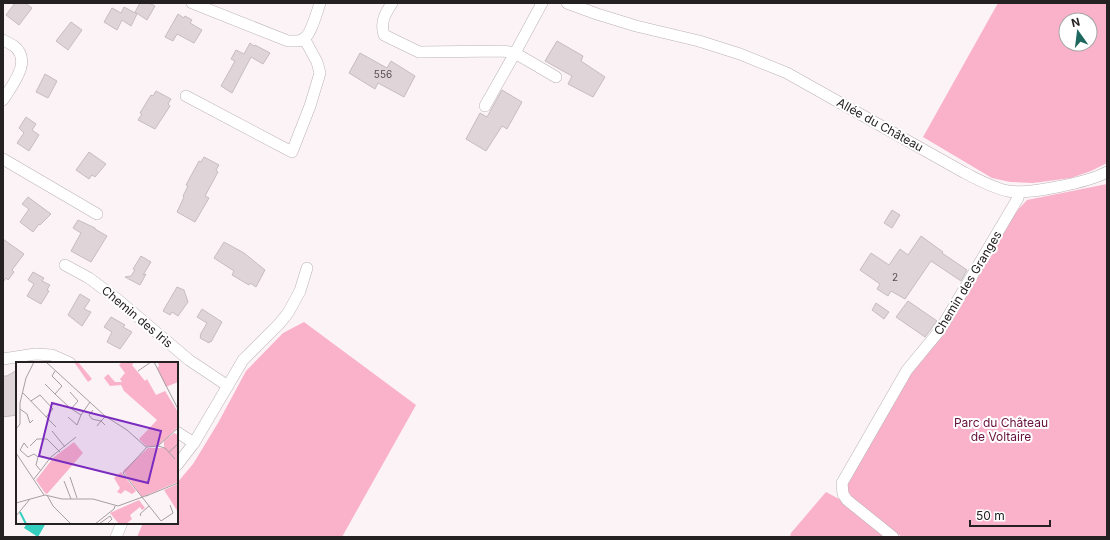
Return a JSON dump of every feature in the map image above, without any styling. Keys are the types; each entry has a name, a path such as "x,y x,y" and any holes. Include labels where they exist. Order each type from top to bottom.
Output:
{"street":[{"path":"197,4 288,41 296,41 304,38 309,32 320,3"},
{"path":"392,3 385,14 381,26 384,35 418,52 503,51 515,53 556,77"},
{"path":"485,106 542,3"},
{"name":"Allée du Château","path":"568,3 597,14 733,51 787,73 966,173 990,185 1007,191 1019,192 1087,180 1107,172"},
{"path":"186,96 292,152 310,106 320,74 317,62 304,38"},
{"path":"3,40 15,47 20,54 22,61 21,70 3,100"},
{"path":"3,159 97,214"},
{"name":"Chemin des Granges","path":"893,537 847,500 843,494 842,482 907,370 940,330 1018,198 1019,192"},
{"name":"Chemin des Iris","path":"65,266 89,278 117,299 189,360 228,386"},
{"path":"178,464 194,443 243,360 288,313 300,291 307,268"},
{"path":"3,359 41,354 52,355 68,362"},
{"path":"178,433 194,443"},
{"path":"116,537 122,524"}],"green space":[{"path":"998,3 1107,3 1107,163 1091,171 1071,178 1033,183 1010,182 992,178 923,137"},
{"name":"Parc du Château de Voltaire","path":"1107,184 1107,537 902,537 851,497 848,493 847,481 910,375 949,325 983,269 1013,215 1027,200"},
{"path":"304,322 416,405 342,537 137,537 143,524 178,524 178,482 193,464 218,423 246,371 283,333"},
{"path":"826,492 839,499 888,537 790,537 791,533"}],"shaded area":[{"path":"26,524 45,524 38,537 24,528"}],"building":[{"path":"15,3 25,3 32,8 19,25 6,15"},
{"path":"140,3 149,3 155,6 147,20 135,12"},
{"path":"124,7 137,14 131,26 122,20 117,30 104,22 112,8 121,13"},
{"path":"178,14 184,18 185,16 192,20 190,23 202,30 194,43 177,34 173,41 165,37"},
{"path":"71,22 82,30 68,50 56,41"},
{"path":"557,41 583,56 581,61 605,77 593,97 568,84 572,76 545,61"},
{"path":"250,43 270,53 263,64 251,57 232,93 221,86 235,61 231,59 236,50 244,54"},
{"path":"360,53 387,68 391,61 415,76 404,97 378,83 375,89 349,73"},
{"path":"45,74 57,81 48,98 36,92"},
{"path":"502,90 522,102 507,129 502,126 486,151 466,139 480,113 487,117"},
{"path":"156,91 171,99 168,104 170,106 155,129 138,120 142,114 140,113 151,95 153,96"},
{"path":"26,117 36,124 32,130 39,135 29,151 17,143 24,133 19,128"},
{"path":"89,152 106,164 95,177 92,175 89,179 76,170"},
{"path":"204,157 219,165 216,170 218,172 205,196 209,198 195,222 177,212 188,186 186,185 199,161 201,162"},
{"path":"28,197 51,214 40,225 39,224 33,232 20,222 29,209 22,204"},
{"path":"892,210 900,215 892,228 884,223"},
{"path":"78,220 95,228 107,236 91,262 71,251 81,233 73,228"},
{"path":"921,236 967,270 961,281 931,261 905,299 891,291 888,296 877,289 880,284 860,270 871,253 889,265 900,249 908,255"},
{"path":"3,239 24,254 12,270 14,272 8,280 6,278 3,282"},
{"path":"224,242 244,253 265,270 256,287 250,283 249,285 232,275 234,271 214,258"},
{"path":"141,256 151,262 143,275 146,274 140,285 125,277 131,276 135,270 133,269"},
{"path":"33,272 44,278 42,281 50,285 47,290 49,291 41,304 27,296 34,284 28,280"},
{"path":"177,287 184,290 188,302 178,316 172,312 170,315 163,311"},
{"path":"80,294 90,300 84,309 91,312 82,326 68,315"},
{"path":"908,301 937,321 925,337 896,317"},
{"path":"876,303 889,312 884,319 872,310"},
{"path":"202,309 222,322 209,343 200,338 200,335 207,323 197,317"},
{"path":"111,317 125,325 123,327 132,332 120,349 107,342 112,332 104,327"},
{"path":"16,371 16,415 3,417 3,376 7,376"}]}
